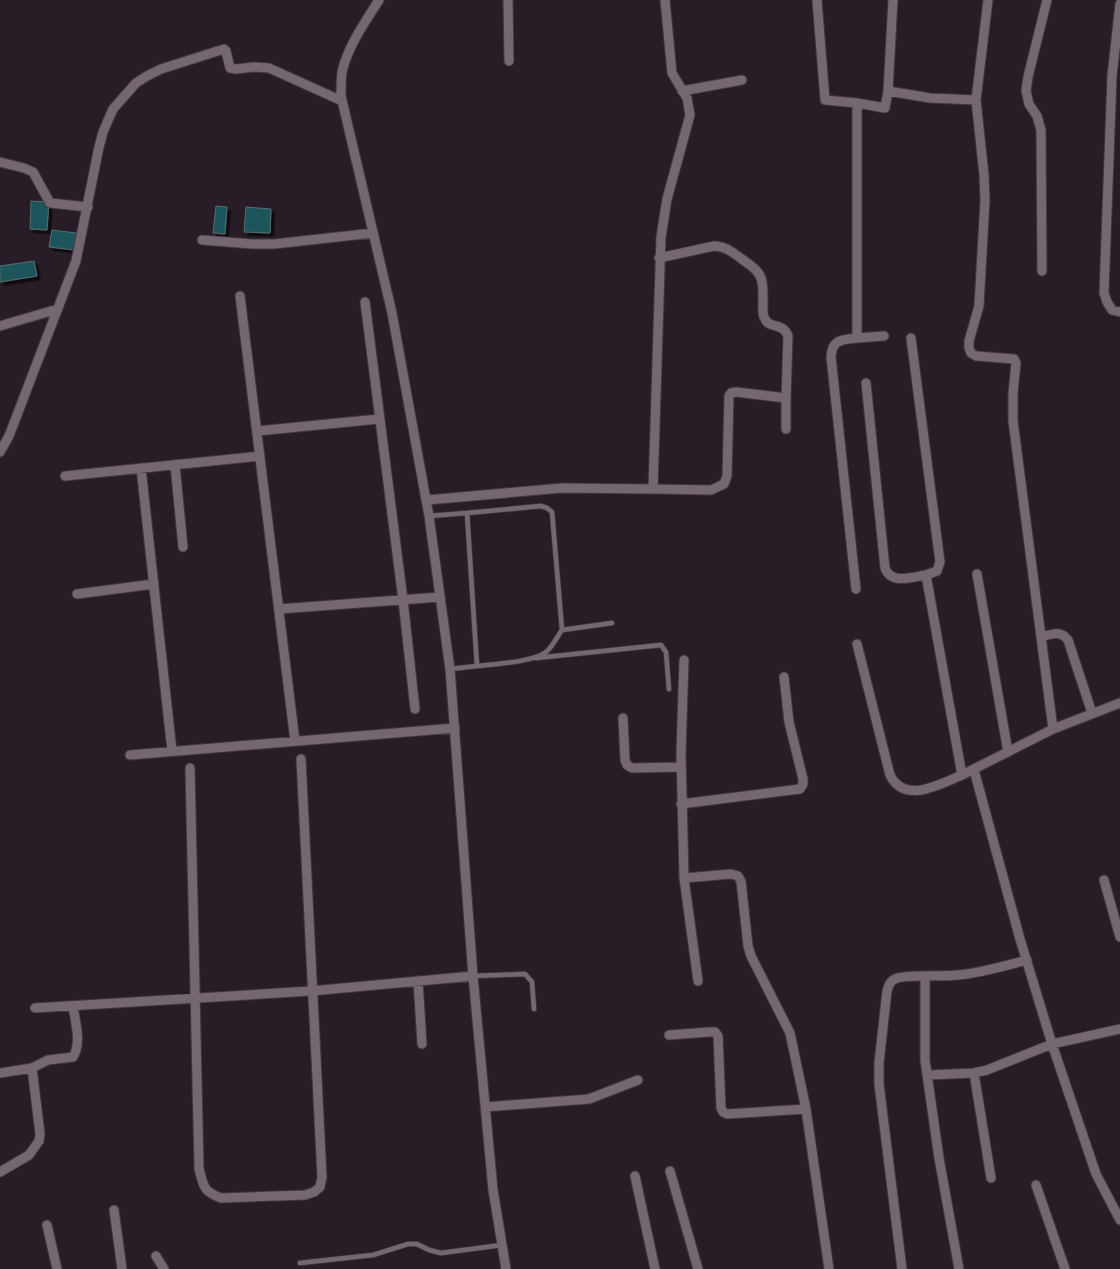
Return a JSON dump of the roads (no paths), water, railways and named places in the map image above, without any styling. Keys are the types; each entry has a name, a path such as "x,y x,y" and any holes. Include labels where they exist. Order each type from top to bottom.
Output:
{"street":[{"path":"379,0 361,28 347,56 342,74 342,101 392,313 427,500 450,669 473,976 485,1107 493,1190 506,1269"},
{"path":"508,0 509,61"},
{"path":"653,489 660,258 663,221 690,115 689,103 675,80 671,68 665,0"},
{"path":"817,0 825,100 885,108 888,91 893,0"},
{"path":"988,0 976,100 985,200 979,306 969,348 976,356 1014,359 1016,363 1013,421 1053,729"},
{"path":"1042,271 1041,130 1037,116 1029,104 1026,91 1047,0"},
{"path":"1120,4 1112,76 1104,294 1106,302 1112,310 1120,312"},
{"path":"0,452 9,436 76,261 103,132 113,109 136,83 161,69 224,49 230,68 254,66 269,68 342,101"},
{"path":"682,91 742,80"},
{"path":"888,91 930,98 976,100"},
{"path":"857,103 857,338"},
{"path":"0,162 34,172 50,203 88,207"},
{"path":"202,240 274,244 373,233"},
{"path":"660,258 719,246 728,249 757,270 762,280 763,314 765,320 768,324 780,326 786,330 788,336 786,429"},
{"path":"240,296 295,741"},
{"path":"365,302 415,709"},
{"path":"0,326 58,309"},
{"path":"856,589 831,349 834,344 843,340 884,336"},
{"path":"866,383 887,574 890,578 897,579 937,571 940,562 911,338"},
{"path":"427,500 562,488 711,490 724,484 727,476 728,401 731,393 786,398"},
{"path":"257,431 379,419"},
{"path":"64,476 260,456"},
{"path":"175,464 183,547"},
{"path":"141,468 172,751"},
{"path":"926,574 962,775"},
{"path":"977,574 1008,752"},
{"path":"77,594 154,584"},
{"path":"279,610 440,597"},
{"path":"1041,637 1055,633 1061,634 1068,640 1092,713"},
{"path":"857,644 890,775 894,783 903,789 917,791 928,789 974,770 1053,729 1120,703"},
{"path":"684,660 681,767 684,878 698,981"},
{"path":"681,804 800,789 803,779 789,722 784,677"},
{"path":"623,718 625,760 627,765 632,768 681,767"},
{"path":"130,755 455,728"},
{"path":"190,768 199,1169 203,1185 209,1193 221,1198 305,1195 314,1192 320,1187 322,1177 311,991 301,759"},
{"path":"974,770 1052,1044 1096,1174 1120,1220"},
{"path":"684,878 731,874 738,876 741,881 748,946 751,956 790,1033 806,1109 829,1269"},
{"path":"1104,880 1120,937"},
{"path":"902,1269 880,1106 879,1063 887,991 894,979 902,977 972,974 1027,960"},
{"path":"35,1008 311,991 473,976"},
{"path":"925,977 925,1060 939,1158 960,1269"},
{"path":"418,981 422,1044"},
{"path":"0,1073 32,1068 48,1060 73,1057 78,1044 73,1006"},
{"path":"928,1075 974,1073 987,1070 1052,1044 1120,1029"},
{"path":"669,1035 715,1032 718,1036 721,1108 723,1112 727,1114 806,1109"},
{"path":"0,1172 29,1155 39,1141 40,1134 32,1068"},
{"path":"974,1073 991,1178"},
{"path":"485,1107 589,1100 638,1080"},
{"path":"670,1171 698,1269"},
{"path":"635,1176 655,1269"},
{"path":"1036,1184 1066,1269"},
{"path":"114,1210 122,1269"},
{"path":"48,1225 57,1269"},
{"path":"156,1256 164,1269"}],"lane":[{"path":"429,516 542,506 552,512 562,630 545,653 536,658"},
{"path":"467,513 477,666"},
{"path":"562,630 612,623"},
{"path":"450,669 661,645 666,652 669,690"},
{"path":"473,976 525,974 532,982 534,1009"},
{"path":"300,1263 373,1255 408,1244 417,1244 429,1250 441,1252 502,1245"}]}
